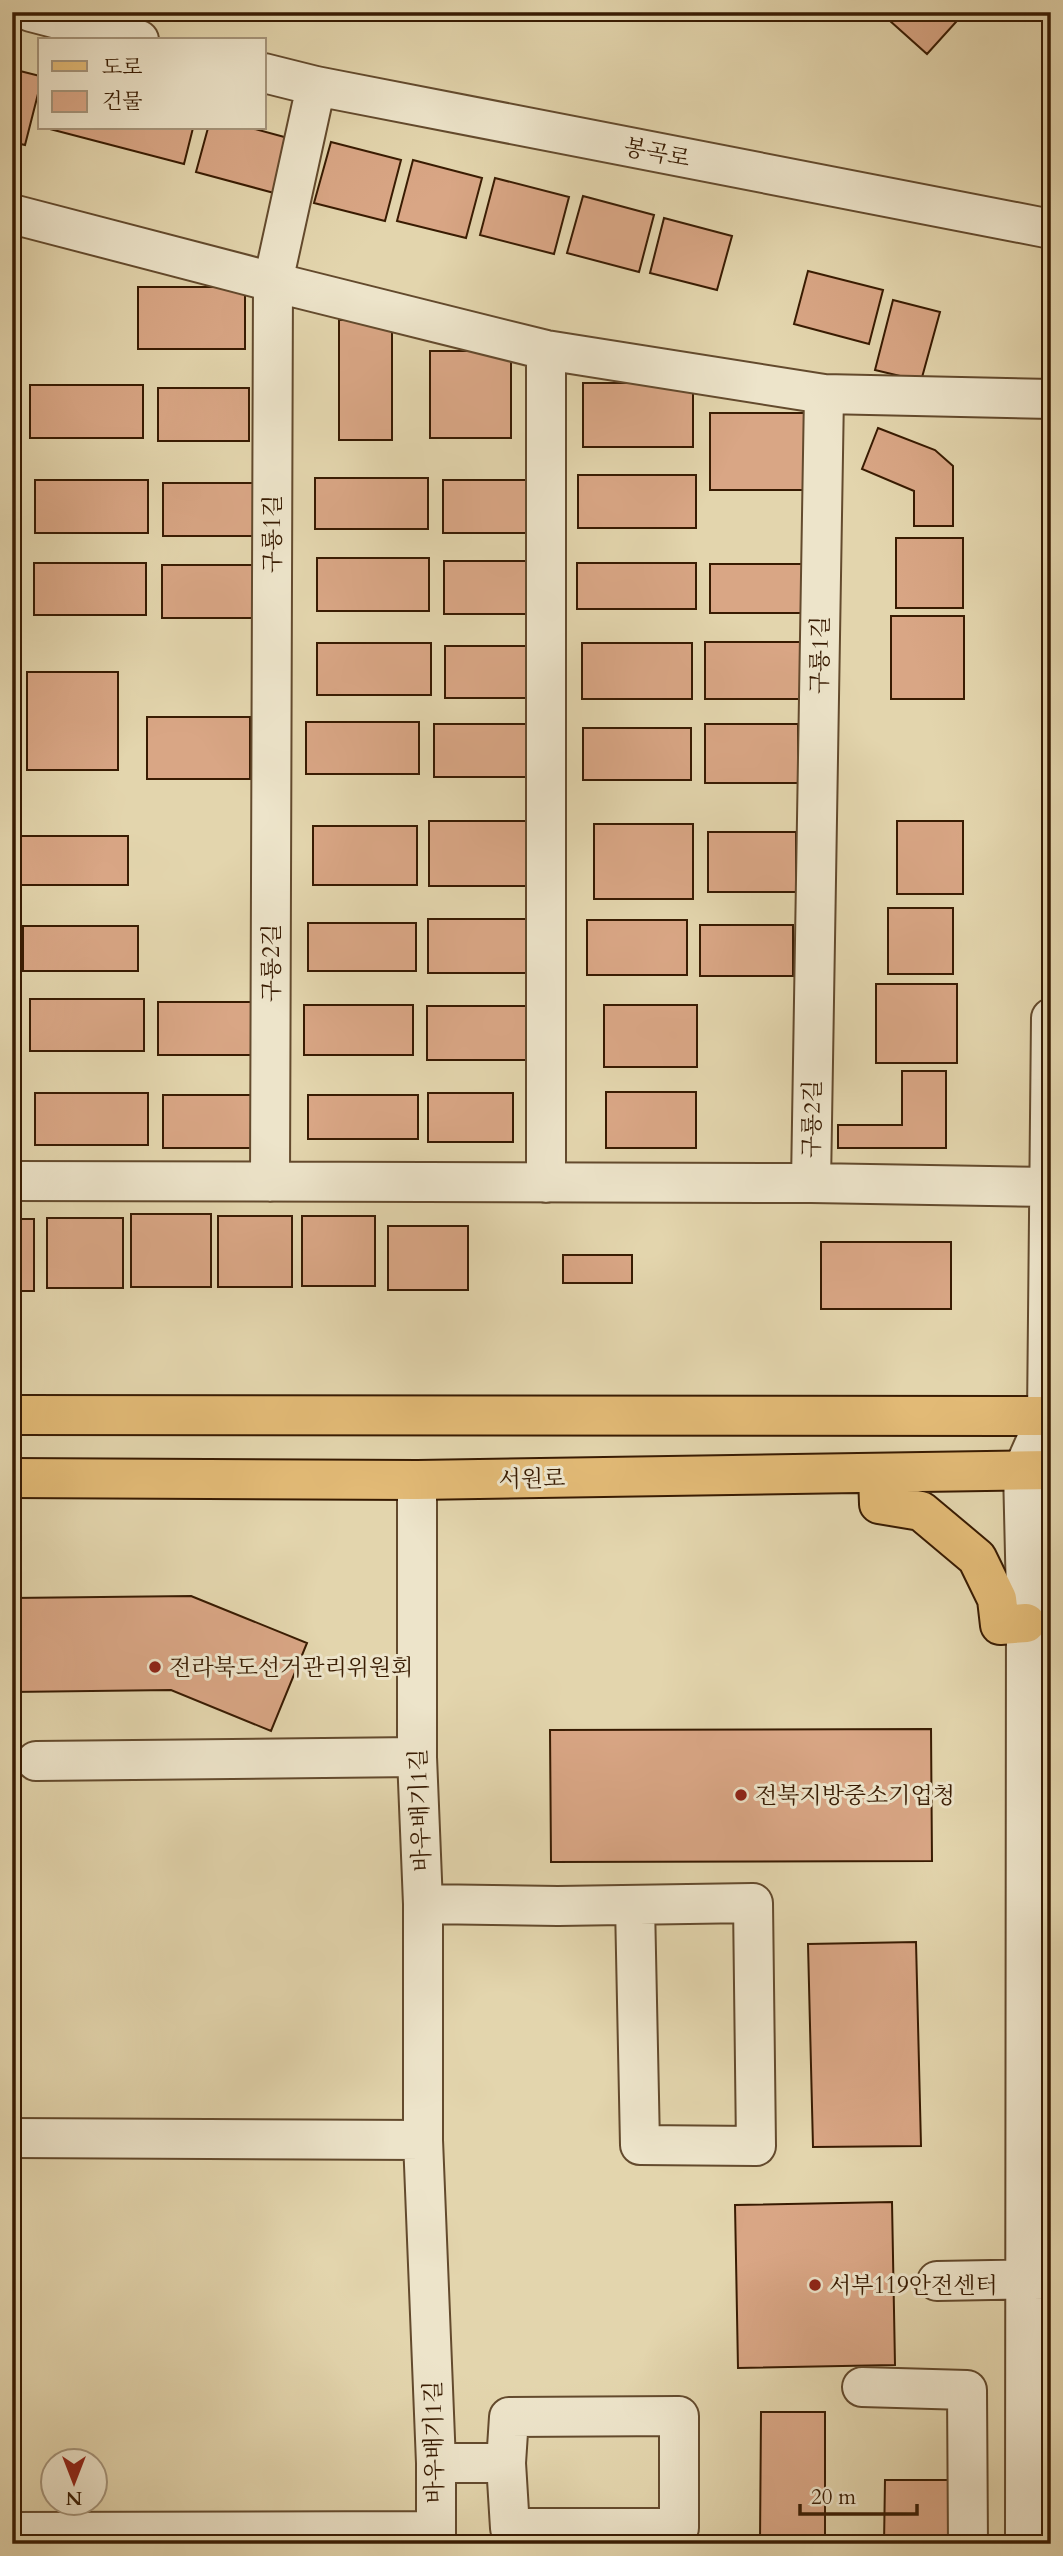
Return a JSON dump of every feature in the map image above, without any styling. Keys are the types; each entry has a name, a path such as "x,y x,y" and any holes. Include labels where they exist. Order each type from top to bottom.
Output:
{"main road":[{"path":"12,1415 1050,1418"},
{"name":"서원로","path":"12,1478 417,1480 1037,1470"},
{"path":"878,1474 879,1504 921,1511 977,1558 997,1600 1000,1625 1026,1623"}],"street":[{"path":"31,12 131,38"},
{"name":"봉곡로","path":"266,74 316,86 1051,229"},
{"name":"구룡1길","path":"271,786 273,282 316,86"},
{"path":"12,214 546,350 824,394 1051,399"},
{"path":"546,350 546,1183"},
{"name":"구룡1길","path":"817,789 824,394"},
{"name":"구룡2길","path":"270,1182 271,786"},
{"name":"구룡2길","path":"12,1181 811,1183 817,789"},
{"path":"1025,2544 1037,2279 1026,1623 1037,1470 1050,1418 1051,1018"},
{"path":"811,1183 1050,1186"},
{"name":"바우배기1길","path":"12,2532 436,2537 436,2463 423,2140 423,1905 417,1756 417,1480"},
{"path":"36,1761 417,1756"},
{"path":"423,1905 753,1903 756,2146 640,2145 635,1905"},
{"path":"12,2138 423,2140"},
{"path":"937,2281 1037,2279"},
{"path":"862,2387 967,2390 968,2544"},
{"path":"679,2416 679,2528 510,2528 506,2463 509,2417 679,2416"},
{"path":"436,2463 506,2463"}],"building":[{"path":"880,12 965,12 927,54"},
{"path":"12,69 38,76 38,94 25,145 12,142"},
{"path":"54,130 192,130 184,164"},
{"path":"207,130 258,130 288,138 274,193 196,172"},
{"path":"331,142 401,160 385,221 314,203"},
{"path":"413,160 482,178 466,238 397,221"},
{"path":"495,178 569,197 554,254 480,235"},
{"path":"583,196 654,215 639,272 567,253"},
{"path":"664,218 732,236 717,290 650,273"},
{"path":"808,271 883,290 869,344 794,324"},
{"path":"138,287 245,287 245,349 138,349"},
{"path":"893,300 940,312 921,381 875,370"},
{"path":"339,320 392,320 392,440 339,440"},
{"path":"430,351 511,351 511,438 430,438"},
{"path":"583,383 693,383 693,447 583,447"},
{"path":"30,385 143,385 143,438 30,438"},
{"path":"158,388 249,388 249,441 158,441"},
{"path":"710,413 807,413 807,490 710,490"},
{"path":"878,428 935,450 953,466 953,526 914,526 914,491 862,469"},
{"path":"578,475 696,475 696,528 578,528"},
{"path":"315,478 428,478 428,529 315,529"},
{"path":"35,480 148,480 148,533 35,533"},
{"path":"443,480 535,480 535,533 443,533"},
{"path":"163,483 255,483 255,536 163,536"},
{"path":"896,538 963,538 963,608 896,608"},
{"path":"317,558 429,558 429,611 317,611"},
{"path":"444,561 536,561 536,614 444,614"},
{"path":"34,563 146,563 146,615 34,615"},
{"path":"577,563 696,563 696,609 577,609"},
{"path":"710,564 809,564 809,613 710,613"},
{"path":"162,565 253,565 253,618 162,618"},
{"path":"891,616 964,616 964,699 891,699"},
{"path":"705,642 804,642 804,699 705,699"},
{"path":"317,643 431,643 431,695 317,695"},
{"path":"582,643 692,643 692,699 582,699"},
{"path":"445,646 537,646 537,698 445,698"},
{"path":"27,672 118,672 118,770 27,770"},
{"path":"147,717 250,717 250,779 147,779"},
{"path":"306,722 419,722 419,774 306,774"},
{"path":"434,724 526,724 526,777 434,777"},
{"path":"705,724 798,724 798,783 705,783"},
{"path":"583,728 691,728 691,780 583,780"},
{"path":"429,821 530,821 530,886 429,886"},
{"path":"897,821 963,821 963,894 897,894"},
{"path":"594,824 693,824 693,899 594,899"},
{"path":"313,826 417,826 417,885 313,885"},
{"path":"708,832 796,832 796,892 708,892"},
{"path":"21,836 128,836 128,885 21,885"},
{"path":"888,908 953,908 953,974 888,974"},
{"path":"428,919 532,919 532,973 428,973"},
{"path":"587,920 687,920 687,975 587,975"},
{"path":"308,923 416,923 416,971 308,971"},
{"path":"700,925 793,925 793,976 700,976"},
{"path":"23,926 138,926 138,971 23,971"},
{"path":"876,984 957,984 957,1063 876,1063"},
{"path":"30,999 144,999 144,1051 30,1051"},
{"path":"158,1002 251,1002 251,1055 158,1055"},
{"path":"304,1005 413,1005 413,1055 304,1055"},
{"path":"604,1005 697,1005 697,1067 604,1067"},
{"path":"427,1006 530,1006 530,1060 427,1060"},
{"path":"902,1071 946,1071 946,1148 838,1148 838,1125 902,1125"},
{"path":"606,1092 696,1092 696,1148 606,1148"},
{"path":"35,1093 148,1093 148,1145 35,1145"},
{"path":"428,1093 513,1093 513,1142 428,1142"},
{"path":"163,1095 255,1095 255,1148 163,1148"},
{"path":"308,1095 418,1095 418,1139 308,1139"},
{"path":"131,1214 211,1214 211,1287 131,1287"},
{"path":"218,1216 292,1216 292,1287 218,1287"},
{"path":"302,1216 375,1216 375,1286 302,1286"},
{"path":"47,1218 123,1218 123,1288 47,1288"},
{"path":"12,1219 34,1219 34,1291 12,1291"},
{"path":"388,1226 468,1226 468,1290 388,1290"},
{"path":"821,1242 951,1242 951,1309 821,1309"},
{"path":"563,1255 632,1255 632,1283 563,1283"},
{"name":"전라북도선거관리위원회","path":"191,1596 307,1643 271,1731 171,1690 12,1692 12,1598"},
{"name":"전북지방중소기업청","path":"931,1729 932,1861 551,1862 550,1730"},
{"path":"916,1942 921,2146 813,2147 808,1944"},
{"name":"서부119안전센터","path":"892,2202 895,2365 738,2368 735,2205"},
{"path":"761,2412 825,2412 825,2544 760,2544"},
{"path":"885,2480 954,2480 954,2544 884,2544"}],"place":[{"name":"전라북도선거관리위원회","path":"155,1667"},
{"name":"전북지방중소기업청","path":"741,1795"},
{"name":"서부119안전센터","path":"815,2285"}]}
